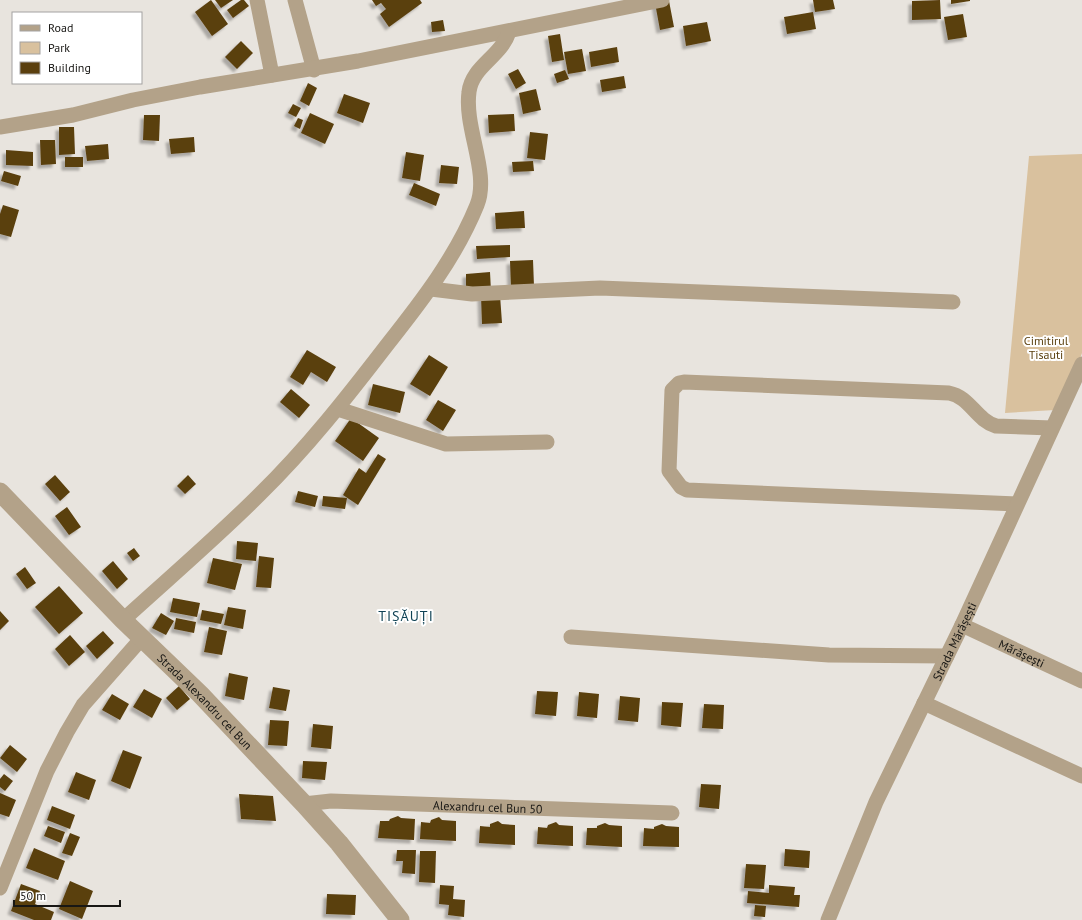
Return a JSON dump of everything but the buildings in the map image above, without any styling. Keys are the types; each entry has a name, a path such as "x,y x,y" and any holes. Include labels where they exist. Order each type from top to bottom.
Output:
{"street":[{"path":"257,0 272,75"},
{"path":"295,0 314,70"},
{"path":"0,127 33,123 133,100 272,75 314,70 509,32 662,0"},
{"path":"123,620 260,494 338,409 431,289 472,216 480,193 479,171 468,104 469,90 472,79 505,43 509,32"},
{"path":"431,289 472,294 600,288 953,302"},
{"name":"Strada Mărășești","path":"828,920 876,802 962,625 1052,428 1076,395 1082,364"},
{"path":"1017,504 687,490 681,487 669,471 672,390 679,383 684,382 949,393 960,396 988,424 996,426 1052,428"},
{"path":"338,409 446,444 547,442"},
{"name":"Strada Alexandru cel Bun","path":"0,492 123,620 200,694 304,804 339,843 400,920"},
{"name":"Mărășești","path":"962,625 1082,681"},
{"path":"571,636 829,655 946,656"},
{"path":"0,888 47,771 67,732 83,705 142,638"},
{"path":"924,703 1082,776"},
{"name":"Alexandru cel Bun 50","path":"304,804 331,801 672,813"}],"green space":[{"name":"Cimitirul Tisauti","path":"1082,154 1082,353 1072,379 1055,410 1005,413 1029,156"}],"district":[{"name":"TIȘĂUȚI","path":"406,616"}]}
